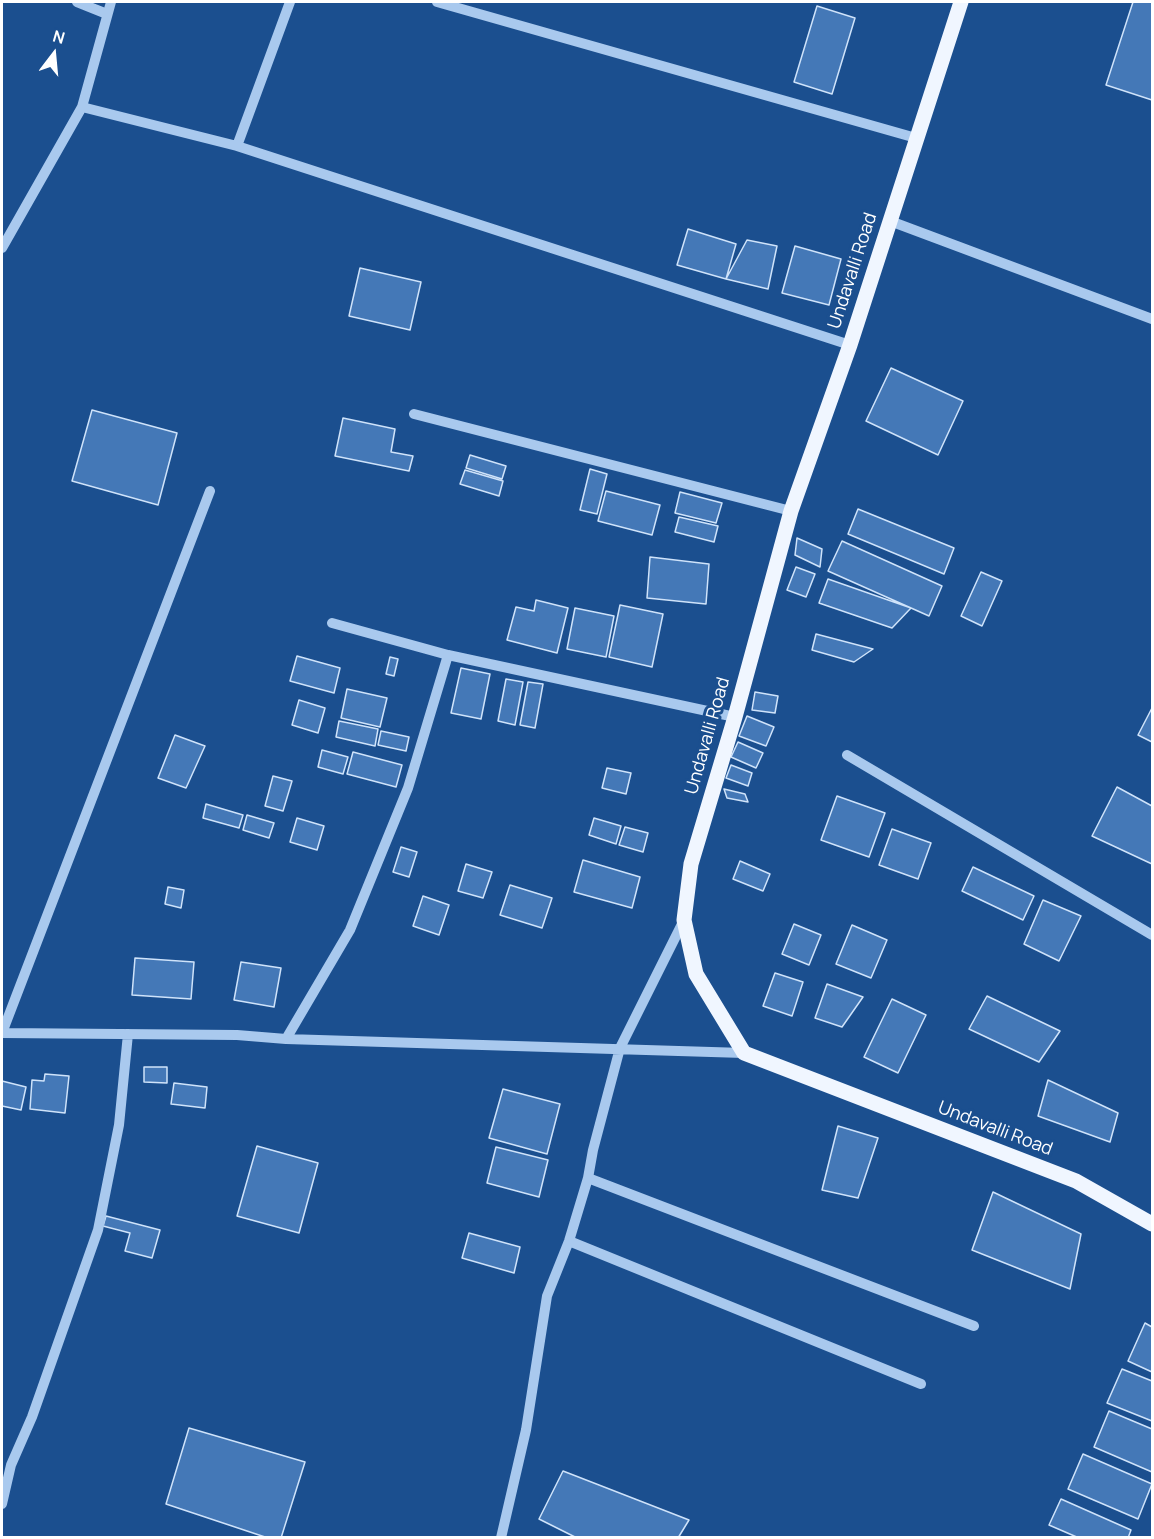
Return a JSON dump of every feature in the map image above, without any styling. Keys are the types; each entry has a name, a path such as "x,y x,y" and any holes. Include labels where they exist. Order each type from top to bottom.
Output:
{"main road":[{"name":"Undavalli Road","path":"961,2 850,345 791,511 735,717 691,864 684,920 696,974 744,1053 1076,1181 1152,1224"}],"street":[{"path":"77,2 107,14"},
{"path":"2,248 82,106 111,2"},
{"path":"237,146 290,2"},
{"path":"437,2 916,138"},
{"path":"82,106 237,146 850,345"},
{"path":"890,221 1152,319"},
{"path":"414,414 791,511"},
{"path":"210,491 2,1033 237,1035 286,1039 744,1053"},
{"path":"332,623 448,655 735,717"},
{"path":"286,1039 350,930 408,788 448,655"},
{"path":"847,755 1152,935"},
{"path":"501,1538 526,1430 547,1296 569,1240 588,1178 593,1150 620,1048 684,920"},
{"path":"2,1504 11,1465 32,1417 98,1230 119,1125 128,1034"},
{"path":"588,1178 974,1326"},
{"path":"569,1240 921,1384"}],"building":[{"path":"1133,2 1152,2 1152,100 1106,85"},
{"path":"817,6 855,18 832,94 794,82"},
{"path":"688,229 736,244 726,279 677,265"},
{"path":"747,240 777,246 768,289 726,279"},
{"path":"795,246 841,259 829,305 782,293"},
{"path":"360,268 421,282 410,330 349,316"},
{"path":"891,368 963,401 938,455 866,421"},
{"path":"92,410 177,433 158,505 72,481"},
{"path":"343,418 395,429 391,452 413,456 409,471 335,456"},
{"path":"470,455 506,466 502,479 466,468"},
{"path":"590,469 607,474 597,514 580,510"},
{"path":"465,470 503,481 499,496 460,484"},
{"path":"606,491 660,505 652,535 598,521"},
{"path":"680,492 722,503 716,523 675,513"},
{"path":"858,509 954,548 944,574 848,534"},
{"path":"679,517 718,526 714,542 675,532"},
{"path":"797,538 822,549 820,567 795,555"},
{"path":"842,541 942,586 929,616 828,571"},
{"path":"650,557 709,564 706,604 647,598"},
{"path":"796,567 815,574 806,597 787,590"},
{"path":"981,572 1002,581 982,626 961,616"},
{"path":"828,579 911,608 892,628 819,603"},
{"path":"536,600 568,608 557,653 507,640 516,607 534,611"},
{"path":"620,605 663,614 652,667 609,657"},
{"path":"575,608 614,616 606,657 567,649"},
{"path":"816,634 873,649 854,662 812,650"},
{"path":"297,656 340,668 334,693 290,681"},
{"path":"390,657 398,659 394,676 386,674"},
{"path":"461,668 490,674 481,719 451,713"},
{"path":"506,679 523,682 515,725 498,721"},
{"path":"528,682 543,684 535,728 520,725"},
{"path":"347,689 387,698 380,727 341,718"},
{"path":"755,692 778,696 775,713 752,710"},
{"path":"299,700 325,708 318,733 292,725"},
{"path":"1152,708 1152,742 1138,735"},
{"path":"747,716 774,727 766,746 739,736"},
{"path":"339,721 378,729 375,746 336,737"},
{"path":"381,731 409,737 406,751 378,745"},
{"path":"175,735 205,746 186,788 158,778"},
{"path":"738,742 763,753 756,768 731,757"},
{"path":"322,750 348,757 343,774 318,767"},
{"path":"353,752 402,765 396,787 347,774"},
{"path":"731,765 752,773 748,786 726,778"},
{"path":"607,768 631,773 626,794 602,788"},
{"path":"273,776 292,781 283,811 265,806"},
{"path":"1117,787 1152,806 1152,864 1092,836"},
{"path":"724,789 745,794 748,802 727,798"},
{"path":"837,796 885,813 869,857 821,840"},
{"path":"206,804 243,815 239,828 203,818"},
{"path":"247,815 274,823 269,838 243,830"},
{"path":"297,818 324,826 317,850 290,842"},
{"path":"594,818 621,826 616,844 589,835"},
{"path":"625,827 648,833 643,852 619,845"},
{"path":"892,829 931,843 918,879 879,865"},
{"path":"401,847 417,852 409,877 393,872"},
{"path":"583,860 640,877 632,908 574,892"},
{"path":"740,861 770,874 763,891 733,879"},
{"path":"466,864 492,872 483,898 458,891"},
{"path":"973,867 1034,896 1023,920 962,891"},
{"path":"510,885 552,898 542,928 500,915"},
{"path":"168,887 184,890 181,908 165,904"},
{"path":"423,896 449,905 439,935 413,926"},
{"path":"1043,900 1081,916 1059,961 1024,944"},
{"path":"794,924 821,935 809,965 782,954"},
{"path":"852,925 887,940 871,978 836,964"},
{"path":"135,958 194,962 191,999 132,995"},
{"path":"241,962 281,968 274,1007 234,1000"},
{"path":"775,973 803,982 792,1016 763,1006"},
{"path":"827,984 863,997 842,1027 815,1018"},
{"path":"987,996 1060,1031 1039,1062 969,1029"},
{"path":"892,999 926,1015 898,1073 864,1057"},
{"path":"144,1067 167,1067 167,1083 144,1082"},
{"path":"45,1074 69,1076 65,1113 30,1109 32,1080 44,1081"},
{"path":"1048,1080 1118,1113 1110,1142 1038,1116"},
{"path":"2,1081 26,1087 21,1110 2,1106"},
{"path":"174,1083 207,1087 205,1108 171,1104"},
{"path":"503,1089 560,1104 547,1154 489,1138"},
{"path":"838,1126 878,1138 858,1198 822,1190"},
{"path":"257,1146 318,1163 299,1233 237,1216"},
{"path":"496,1147 548,1160 539,1197 487,1183"},
{"path":"993,1192 1081,1234 1070,1289 972,1250"},
{"path":"106,1216 160,1230 152,1258 125,1251 130,1233 103,1226"},
{"path":"469,1233 520,1247 514,1273 462,1258"},
{"path":"1145,1323 1152,1327 1152,1372 1128,1361"},
{"path":"1122,1369 1152,1381 1152,1421 1107,1403"},
{"path":"1109,1411 1152,1429 1152,1472 1094,1447"},
{"path":"189,1428 305,1462 281,1538 268,1538 166,1504"},
{"path":"1083,1454 1152,1484 1138,1519 1068,1489"},
{"path":"563,1471 689,1520 678,1538 577,1538 539,1519"},
{"path":"1061,1499 1131,1530 1128,1538 1079,1538 1049,1525"}]}
